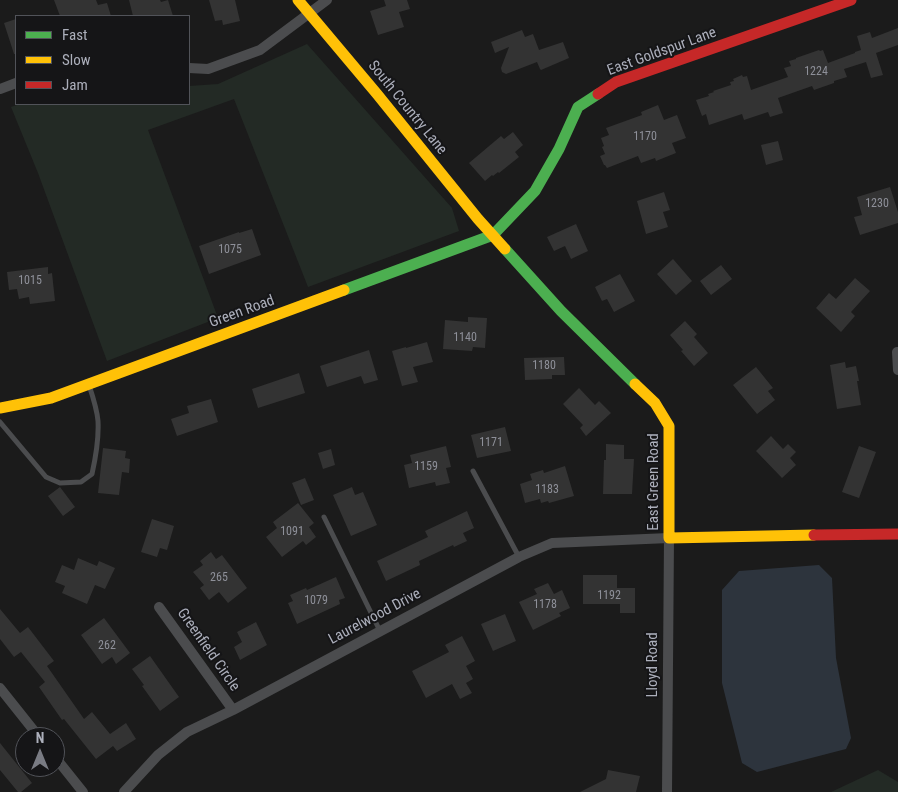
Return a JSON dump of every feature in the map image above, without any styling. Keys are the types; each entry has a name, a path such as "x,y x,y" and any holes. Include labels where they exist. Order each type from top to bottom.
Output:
{"street":[{"name":"South Country Lane","path":"298,0 493,235"},
{"path":"190,68 208,69 260,50 327,0"},
{"name":"East Goldspur Lane","path":"493,235 535,191 559,149 578,107 616,82 851,0"},
{"path":"0,89 15,83"},
{"name":"Green Road","path":"0,408 51,398 493,235"},
{"name":"East Green Road","path":"493,235 561,311 654,403 669,426 669,538 898,534"},
{"path":"897,352 898,370"},
{"name":"Laurelwood Drive","path":"124,792 158,755 187,732 233,710 519,557 552,543 669,538"},
{"name":"Lloyd Road","path":"667,792 669,538"},
{"name":"Greenfield Circle","path":"159,607 233,710"},
{"path":"0,688 31,727"},
{"path":"65,770 82,792"}],"lane":[{"path":"0,422 46,477 60,483 81,482 92,474 97,450 98,421 89,384"},
{"path":"473,471 519,557"},
{"path":"324,517 380,632"}],"shaded area":[{"path":"307,44 452,208 459,231 308,287 234,99 148,130 218,318 107,361 38,173 11,107 17,105 190,105 190,86 218,84"},
{"path":"819,565 832,578 836,658 851,738 846,749 757,772 742,763 722,683 722,590 739,571"},
{"path":"878,770 898,782 898,792 831,792"}],"building":[{"path":"54,0 96,0 98,5 107,3 111,15 60,15"},
{"path":"129,0 160,0 161,2 168,0 173,15 133,15"},
{"path":"209,0 235,0 240,21 223,25 222,20 215,21"},
{"path":"384,0 407,0 410,9 399,12 404,27 378,35 370,11 386,6"},
{"path":"15,19 15,54 14,54 4,23"},
{"path":"898,28 898,45 876,53 883,75 871,78 866,62 844,69 847,77 834,81 834,83 814,90 812,86 778,98 783,113 770,117 768,112 744,120 742,114 709,125 706,114 702,116 696,100 709,96 708,94 713,91 731,85 730,82 734,81 733,79 742,75 743,77 747,76 751,90 788,77 784,68 791,66 789,61 796,58 823,50 828,63 861,50 857,36 870,32 872,38"},
{"path":"522,30 525,37 533,34 539,50 563,42 569,58 541,70 537,62 506,74 502,72 501,68 509,47 495,53 491,42"},
{"path":"658,105 664,120 677,115 686,138 672,143 676,153 656,161 655,158 641,163 638,156 607,168 600,156 605,154 601,138 609,135 606,128 642,115 641,112"},
{"path":"513,132 523,145 515,152 519,157 499,173 492,175 485,181 469,163 501,136 504,139"},
{"path":"778,141 783,160 766,165 761,145"},
{"path":"890,187 898,212 898,223 860,235 854,217 862,215 857,197"},
{"path":"664,192 670,210 663,212 668,227 646,234 637,201"},
{"path":"576,224 588,251 571,259 565,246 554,251 547,237"},
{"path":"252,229 261,255 209,274 199,246"},
{"path":"673,259 692,281 676,295 657,274"},
{"path":"721,265 732,279 711,295 700,281"},
{"path":"48,267 48,274 52,273 55,301 30,304 29,297 19,299 17,289 9,290 7,272"},
{"path":"620,274 635,301 614,312 607,299 602,301 595,287"},
{"path":"855,278 870,291 851,312 855,316 841,332 816,308 829,293 836,299"},
{"path":"468,317 487,318 485,348 473,347 472,351 443,349 445,320 468,322"},
{"path":"685,321 697,334 694,337 708,353 694,366 670,335"},
{"path":"427,342 433,362 413,367 418,382 402,386 392,351"},
{"path":"369,350 378,380 364,384 361,376 327,387 320,366"},
{"path":"564,357 565,375 552,375 552,379 525,380 524,358"},
{"path":"845,362 846,368 856,366 861,405 837,409 830,365"},
{"path":"756,367 773,388 768,391 775,400 757,414 733,385"},
{"path":"299,373 305,393 258,408 252,389"},
{"path":"579,388 595,405 599,401 611,413 586,436 580,428 583,425 563,404"},
{"path":"211,399 218,422 177,436 171,419 189,413 187,406"},
{"path":"505,427 511,451 477,458 471,435"},
{"path":"771,436 783,449 788,444 796,452 790,458 796,465 782,478 756,451"},
{"path":"606,444 624,445 624,459 634,459 632,494 603,494"},
{"path":"446,446 451,467 446,468 450,483 436,486 435,482 409,488 404,465 412,463 410,455"},
{"path":"859,446 876,452 859,498 842,492"},
{"path":"103,448 126,451 125,458 130,459 129,473 122,472 119,495 98,493"},
{"path":"331,449 335,465 323,469 318,453"},
{"path":"565,466 574,496 549,503 548,501 541,503 540,499 525,503 520,484 532,480 530,474 543,470 544,473"},
{"path":"305,478 314,500 301,505 292,483"},
{"path":"60,487 75,507 63,516 48,496"},
{"path":"352,487 355,495 363,492 377,525 351,536 333,495"},
{"path":"298,503 314,523 309,527 316,537 306,545 303,541 282,557 266,537 277,528 273,522"},
{"path":"467,511 474,528 463,533 467,541 454,547 453,545 419,561 420,565 386,581 377,561 428,537 425,531"},
{"path":"152,519 174,526 167,550 160,548 157,557 141,552"},
{"path":"211,552 216,559 222,555 247,588 228,603 219,592 209,600 200,588 204,585 193,572 203,565 200,561"},
{"path":"78,558 97,566 99,561 115,568 105,589 95,585 87,604 62,593 65,586 55,582 62,565 74,570"},
{"path":"583,575 617,575 617,588 635,588 635,613 620,613 620,604 583,604"},
{"path":"336,577 345,598 339,600 340,604 297,624 288,603 293,601 290,595 306,588 307,590"},
{"path":"548,583 554,594 562,590 570,608 559,613 561,616 533,630 519,602 537,594 534,589"},
{"path":"0,609 20,633 28,627 54,661 47,666 84,719 92,712 110,734 126,723 136,739 117,751 113,746 96,759 64,719 62,720 39,687 45,682 21,652 14,657 0,639"},
{"path":"505,614 516,641 493,651 481,624"},
{"path":"104,618 130,653 116,664 112,657 102,664 81,635"},
{"path":"256,622 267,645 240,660 234,647 242,642 237,632"},
{"path":"462,636 475,661 466,666 473,679 466,683 472,693 460,699 452,684 426,698 412,671 449,652 445,645"},
{"path":"150,656 179,697 160,711 132,669"},
{"path":"0,743 15,762 15,777 27,777 32,783 21,792 18,792 0,770"},
{"path":"608,770 640,776 636,792 580,792 606,779"}],"traffic: fast":[{"path":"344,290 493,235 535,191 559,149 578,107 598,94"},
{"path":"505,249 561,311 635,384"}],"traffic: slow":[{"path":"298,0 478,219 505,249"},
{"path":"0,408 51,398 344,290"},
{"path":"635,384 655,403 669,426 669,538 814,535"}],"traffic: jam":[{"path":"598,94 616,82 851,0"},
{"path":"814,535 898,534"}]}
